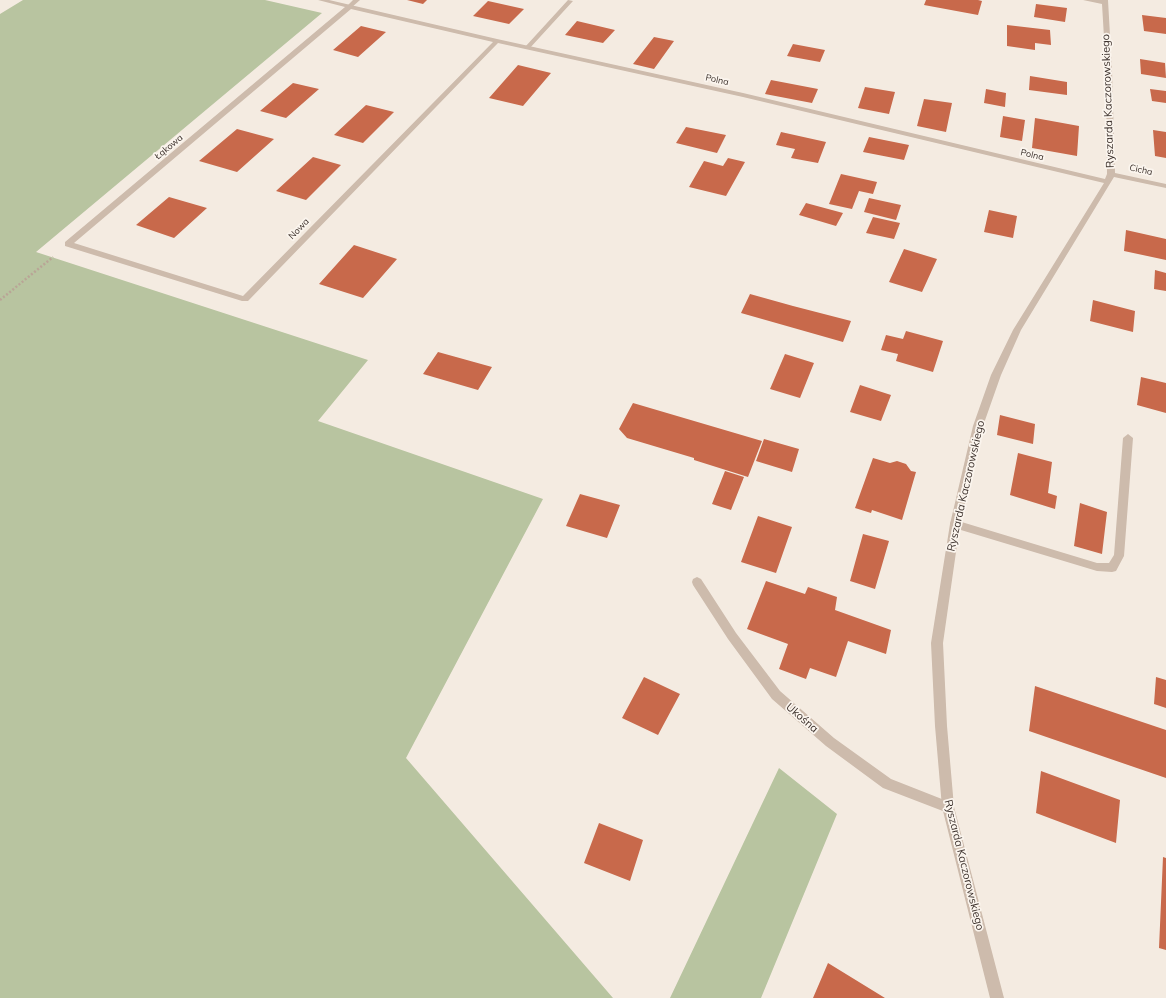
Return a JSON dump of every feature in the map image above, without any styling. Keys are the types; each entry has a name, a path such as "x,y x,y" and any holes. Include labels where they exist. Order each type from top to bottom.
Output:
{"street":[{"name":"Polna","path":"321,0 527,48 743,95 1109,178"},
{"name":"Łąkowa","path":"68,244 357,0"},
{"path":"1086,0 1105,2"},
{"path":"527,48 570,1"},
{"name":"Ryszarda Kaczorowskiego","path":"998,998 948,807 940,726 937,643 955,524 978,426 996,375 1017,330 1109,178 1109,71 1105,2"},
{"name":"Nowa","path":"68,244 245,299 497,41"},
{"name":"Cicha","path":"1109,178 1166,186"},
{"path":"955,524 1097,567 1112,568 1119,556 1128,438"},
{"name":"Ukośna","path":"697,582 732,636 776,695 830,742 887,784 948,807"}],"path":[{"path":"0,300 68,244"}],"green space":[{"path":"23,0 265,0 322,13 36,252 368,360 318,421 543,499 406,758 613,998 0,998 0,14"},
{"path":"779,768 837,814 761,998 670,998"}],"building":[{"path":"407,0 427,0 423,4"},
{"path":"926,0 982,1 978,15 924,5"},
{"path":"488,1 524,9 509,24 473,16"},
{"path":"1036,4 1067,8 1065,22 1034,17"},
{"path":"1142,15 1166,18 1166,34 1144,31"},
{"path":"577,21 615,30 603,43 565,35"},
{"path":"1007,25 1050,30 1051,45 1035,43 1035,50 1007,46"},
{"path":"361,26 386,32 358,57 333,50"},
{"path":"654,37 674,41 654,69 633,64"},
{"path":"793,44 825,50 820,62 787,56"},
{"path":"1140,59 1165,63 1166,78 1141,74"},
{"path":"518,65 551,73 523,106 489,98"},
{"path":"1030,76 1067,82 1067,95 1029,90"},
{"path":"771,80 818,89 812,103 765,94"},
{"path":"293,83 319,89 286,118 260,111"},
{"path":"865,87 895,92 889,114 858,108"},
{"path":"986,89 1006,93 1005,107 984,103"},
{"path":"1150,89 1166,91 1166,103 1152,101"},
{"path":"924,99 952,103 946,132 917,126"},
{"path":"366,105 394,112 363,143 334,135"},
{"path":"1003,116 1025,120 1022,141 1000,137"},
{"path":"1035,118 1079,126 1077,156 1032,148"},
{"path":"686,127 726,135 717,153 676,143"},
{"path":"237,129 274,139 237,172 199,161"},
{"path":"1153,130 1166,132 1166,158 1155,156"},
{"path":"781,132 826,142 818,163 791,158 795,149 776,145"},
{"path":"869,137 909,145 904,160 863,152"},
{"path":"313,157 341,165 306,200 276,191"},
{"path":"728,158 745,162 726,196 689,187 704,161 723,166"},
{"path":"841,174 877,182 873,194 859,191 852,209 829,204"},
{"path":"169,197 207,208 174,238 136,225"},
{"path":"869,198 901,205 896,220 864,212"},
{"path":"806,203 843,213 836,226 799,215"},
{"path":"989,210 1017,216 1013,238 984,232"},
{"path":"873,217 900,223 894,239 866,233"},
{"path":"1126,230 1166,239 1166,260 1124,251"},
{"path":"354,245 397,259 363,298 319,284"},
{"path":"904,249 937,259 922,292 889,282"},
{"path":"1155,270 1166,273 1166,291 1154,289"},
{"path":"750,294 851,321 843,342 741,313"},
{"path":"1093,300 1135,311 1133,332 1090,321"},
{"path":"906,331 943,341 933,372 896,361 898,354 881,350 886,335 903,339"},
{"path":"438,352 492,367 478,390 423,374"},
{"path":"785,354 814,363 800,398 770,389"},
{"path":"1141,377 1166,383 1166,413 1137,405"},
{"path":"860,385 891,395 881,421 850,412"},
{"path":"633,403 762,441 748,477 694,460 694,458 627,438 619,429"},
{"path":"1000,415 1035,424 1033,444 997,435"},
{"path":"764,439 799,449 792,472 756,461"},
{"path":"1018,453 1052,462 1048,493 1057,496 1055,509 1010,495"},
{"path":"873,458 890,463 897,461 906,464 911,471 916,472 902,520 872,510 871,513 855,508"},
{"path":"725,471 744,477 731,510 712,504"},
{"path":"580,494 620,505 607,538 566,526"},
{"path":"1080,503 1107,512 1102,554 1074,546"},
{"path":"758,516 792,527 776,573 741,562"},
{"path":"863,534 889,541 875,589 850,581"},
{"path":"766,581 805,594 808,587 837,597 835,610 891,630 886,654 848,641 836,677 810,668 806,679 779,669 788,644 747,629"},
{"path":"644,677 680,694 658,735 622,718"},
{"path":"1156,677 1166,680 1166,708 1154,704"},
{"path":"1035,686 1166,730 1166,778 1029,731"},
{"path":"1041,771 1120,800 1116,843 1036,813"},
{"path":"599,823 643,840 630,881 584,863"},
{"path":"1163,857 1166,858 1166,950 1159,948"},
{"path":"828,963 885,998 813,998"}]}
